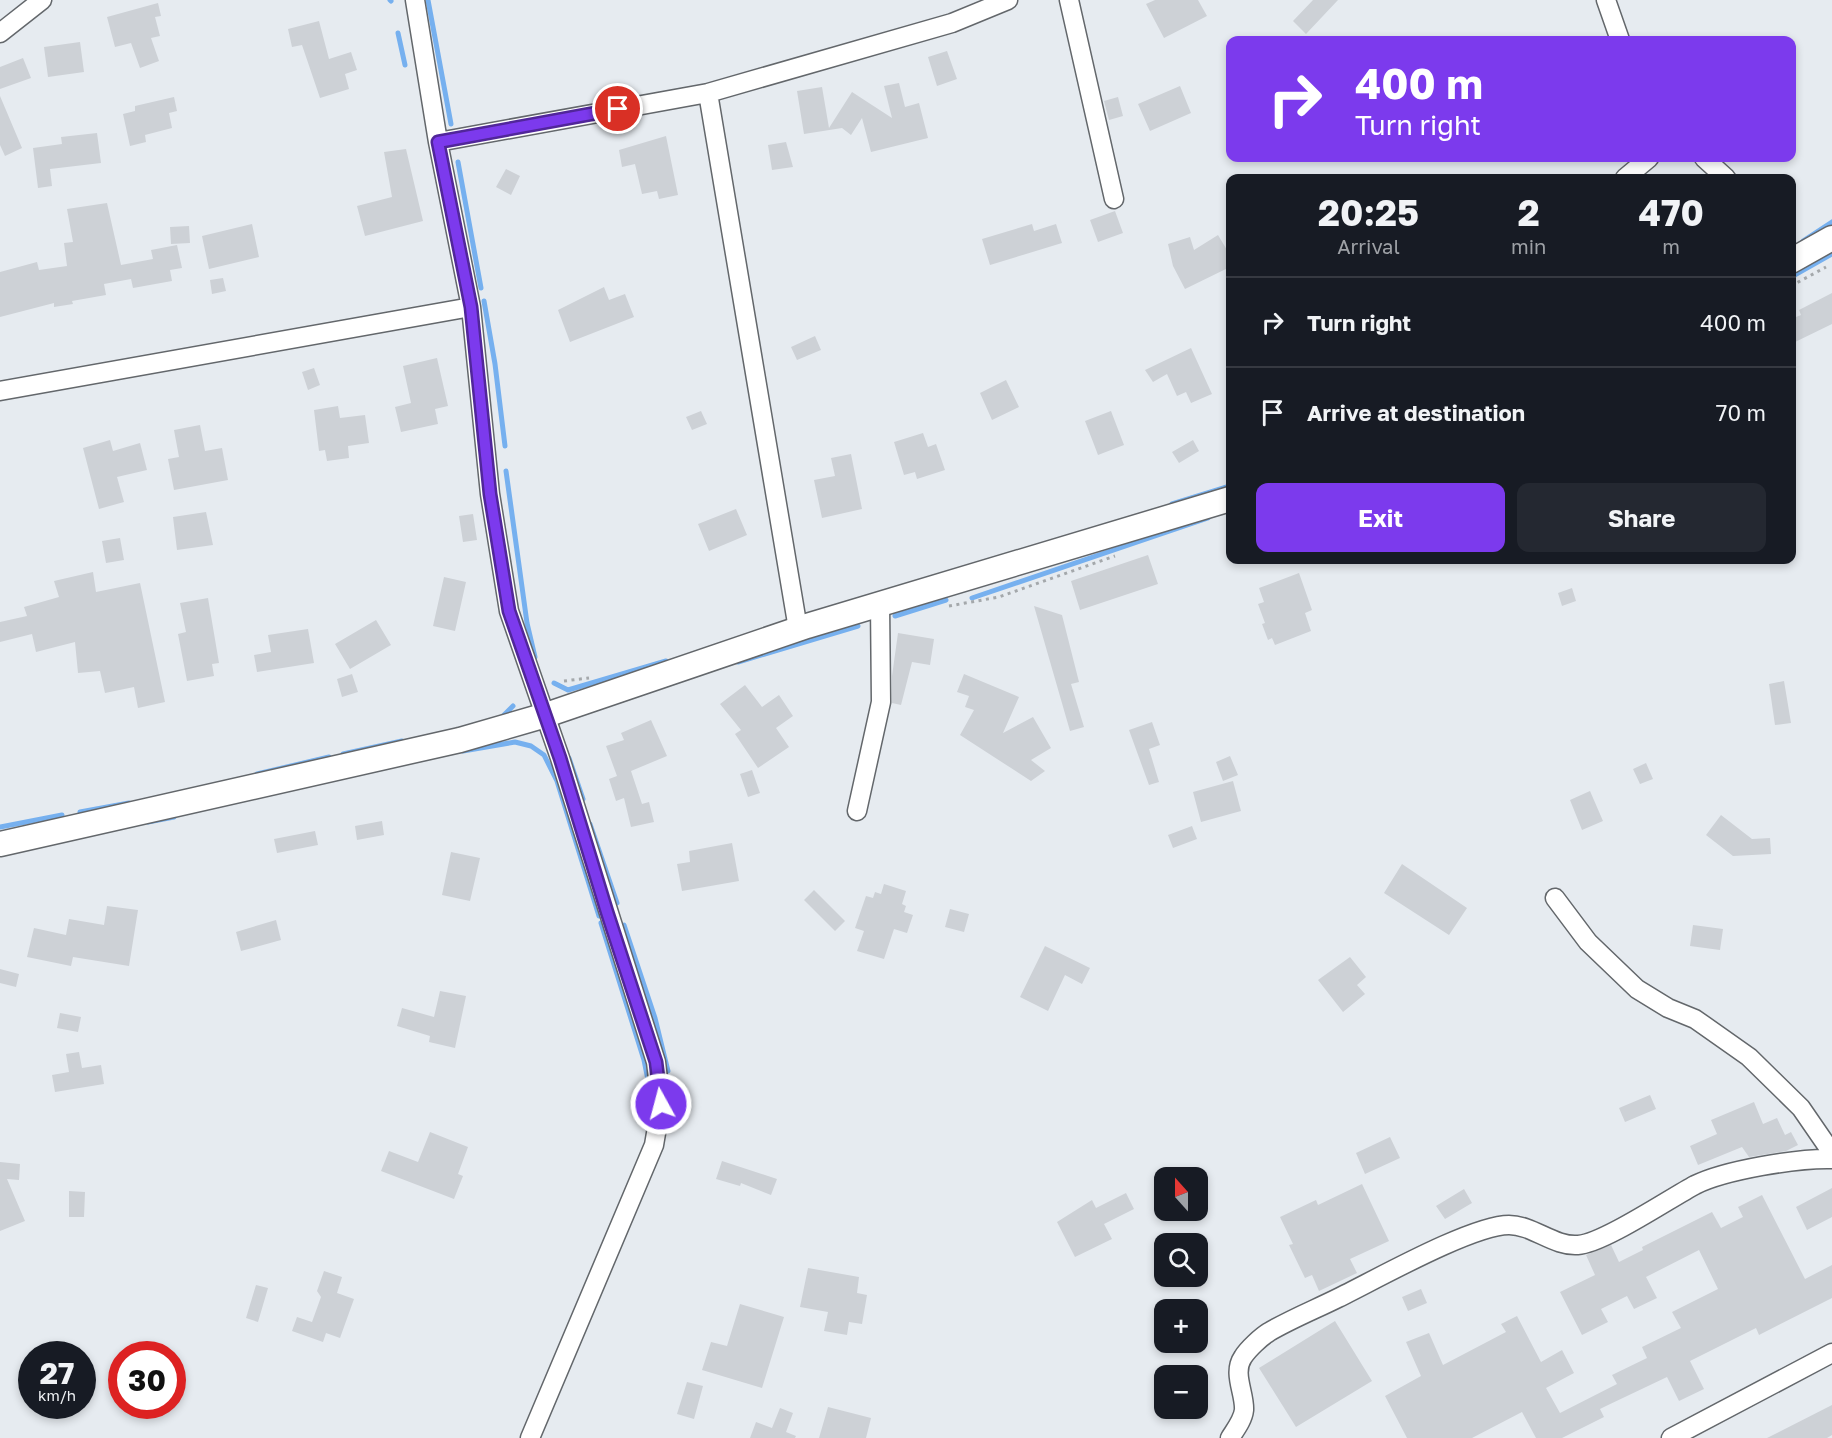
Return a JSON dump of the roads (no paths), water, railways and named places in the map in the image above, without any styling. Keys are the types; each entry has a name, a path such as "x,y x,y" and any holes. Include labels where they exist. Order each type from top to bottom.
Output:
{"street":[{"path":"0,33 42,0"},
{"path":"415,0 438,142 471,307 490,494 509,611 546,715 656,1062 661,1104 654,1145 530,1438"},
{"path":"438,142 708,93 952,23 1008,0"},
{"path":"1069,0 1114,199"},
{"path":"1606,0 1619,36"},
{"path":"708,93 798,629"},
{"path":"1630,174 1644,162"},
{"path":"1708,162 1722,174"},
{"path":"1796,258 1832,238"},
{"path":"0,392 471,307"},
{"path":"0,844 460,740 546,715 880,603 1226,500"},
{"path":"857,811 881,702 880,603"},
{"path":"1555,898 1588,942 1637,989 1668,1008 1695,1019 1749,1057 1801,1108 1832,1153"},
{"path":"1230,1438 1241,1420 1244,1409 1238,1381 1242,1358 1268,1333 1411,1262 1479,1231 1508,1225 1532,1229 1558,1241 1578,1245 1604,1236 1698,1184 1769,1166 1812,1158 1832,1159"},
{"path":"1671,1438 1832,1353"}],"waterway":[{"path":"428,0 451,124"},
{"path":"398,33 405,65"},
{"path":"458,162 481,288"},
{"path":"1803,241 1832,222"},
{"path":"1796,274 1832,254"},
{"path":"484,301 495,364 505,446"},
{"path":"506,471 527,623 535,657"},
{"path":"1172,504 1226,487"},
{"path":"972,598 1208,518"},
{"path":"895,616 946,600"},
{"path":"738,662 858,626"},
{"path":"554,683 568,690 666,661"},
{"path":"502,717 513,706"},
{"path":"343,754 402,741"},
{"path":"463,751 515,742 531,746 544,755 557,781 599,916"},
{"path":"257,774 329,757"},
{"path":"569,758 583,799"},
{"path":"80,812 129,803"},
{"path":"0,827 62,815"},
{"path":"148,822 174,817"},
{"path":"590,824 617,903"},
{"path":"601,923 644,1060 648,1080 647,1115"},
{"path":"624,925 655,1018 668,1071"}]}
